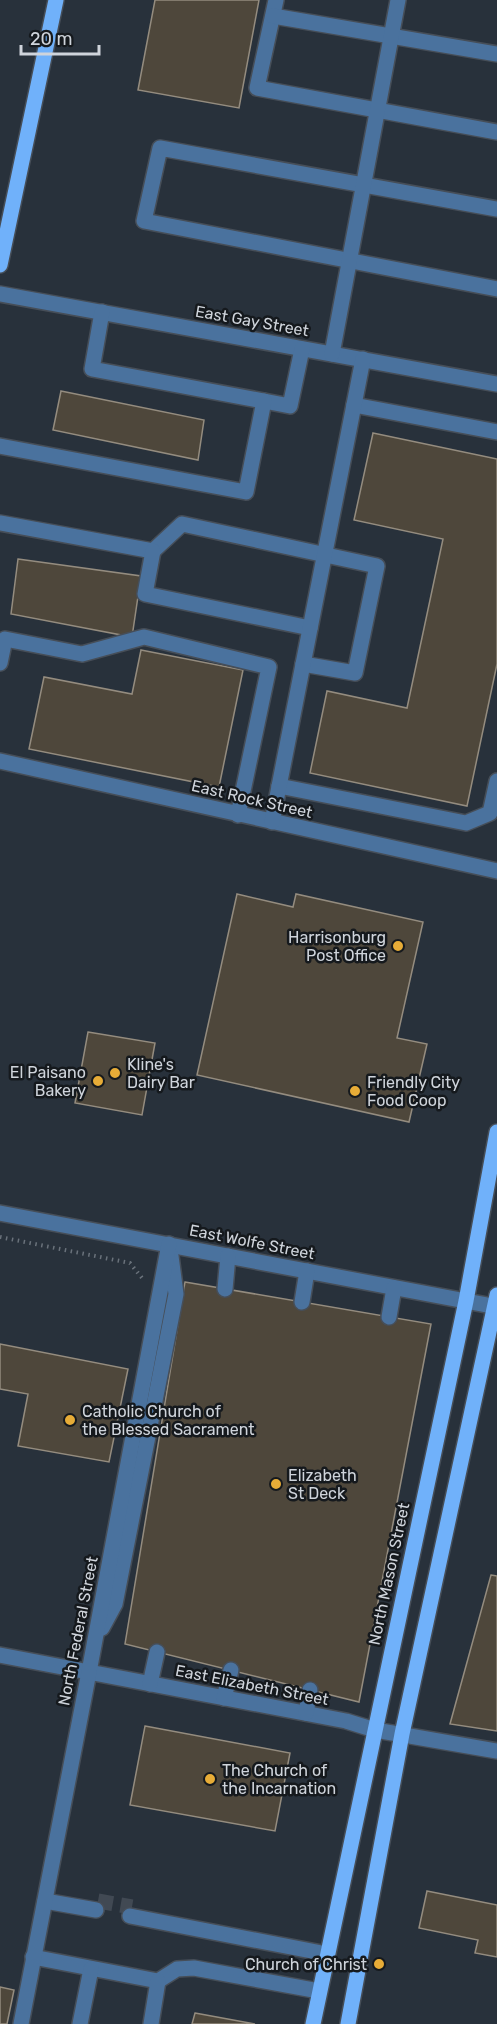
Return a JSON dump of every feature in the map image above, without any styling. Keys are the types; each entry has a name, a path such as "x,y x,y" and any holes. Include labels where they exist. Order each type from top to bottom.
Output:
{"main road":[{"path":"0,265 56,0"},
{"name":"North Mason Street","path":"313,2024 466,1301 497,1132"},
{"path":"348,2024 402,1734 496,1303"}],"street":[{"path":"276,0 257,88 497,132"},
{"path":"332,354 398,0"},
{"path":"273,16 497,54"},
{"path":"497,209 160,148 144,221 497,289"},
{"name":"East Gay Street","path":"0,294 497,384"},
{"path":"102,312 92,369 290,406 302,349"},
{"path":"272,822 363,358"},
{"path":"0,446 246,492 264,401"},
{"path":"354,405 497,432"},
{"path":"0,523 153,551"},
{"path":"303,664 355,673 377,566 182,524 153,551 145,594 310,628"},
{"path":"0,663 5,639 82,654 144,637 269,667 238,814"},
{"name":"East Rock Street","path":"0,761 497,871"},
{"path":"279,786 466,823 490,813 497,781"},
{"name":"East Wolfe Street","path":"0,1213 394,1288 466,1301 496,1303"},
{"name":"North Federal Street","path":"21,2024 169,1244"},
{"path":"225,1289 228,1256"},
{"path":"302,1302 307,1271"},
{"path":"389,1317 394,1288"},
{"path":"150,1684 157,1652"},
{"name":"East Elizabeth Street","path":"0,1655 346,1721 375,1730 497,1751"},
{"path":"224,1698 231,1670"},
{"path":"306,1713 310,1690"},
{"path":"45,1900 74,1906 83,1898 97,1905"},
{"path":"131,1911 155,1921 327,1954"},
{"path":"33,1957 158,1981 177,1969 194,1968 320,1992"},
{"path":"80,2024 91,1969"},
{"path":"151,2024 158,1981"}],"path":[{"path":"0,1238 130,1263 141,1275 146,1286"}],"building":[{"path":"155,0 259,0 239,108 138,90"},
{"path":"61,391 204,420 198,460 53,430"},
{"path":"373,433 497,459 497,664 467,806 310,773 327,691 407,708 443,539 354,520"},
{"path":"18,559 141,576 132,637 11,614"},
{"path":"141,650 243,670 219,787 29,749 44,677 132,694"},
{"path":"237,894 293,907 296,894 423,922 397,1038 427,1044 409,1122 197,1075"},
{"name":"Kline's Dairy Bar","path":"88,1032 155,1043 142,1115 75,1103"},
{"name":"Elizabeth St Deck","path":"185,1282 431,1324 359,1702 125,1644"},
{"name":"Catholic Church of the Blessed Sacrament","path":"0,1344 128,1369 109,1462 18,1446 28,1394 0,1389"},
{"path":"491,1575 497,1576 497,1731 450,1724"},
{"name":"The Church of the Incarnation","path":"145,1726 290,1753 275,1831 130,1805"},
{"path":"427,1891 497,1905 497,1957 475,1953 478,1940 419,1928"},
{"path":"0,1987 14,1990 7,2024 0,2024"},
{"path":"195,2013 255,2024 192,2024"}],"tunnel":[{"path":"98,1901 132,1907"}],"place":[{"name":"Harrisonburg Post Office","path":"398,946"},
{"name":"Kline's Dairy Bar","path":"115,1073"},
{"name":"El Paisano Bakery","path":"98,1081"},
{"name":"Friendly City Food Coop","path":"355,1091"},
{"name":"Catholic Church of the Blessed Sacrament","path":"70,1420"},
{"name":"Elizabeth St Deck","path":"276,1484"},
{"name":"The Church of the Incarnation","path":"210,1779"},
{"name":"Church of Christ","path":"379,1964"}]}
